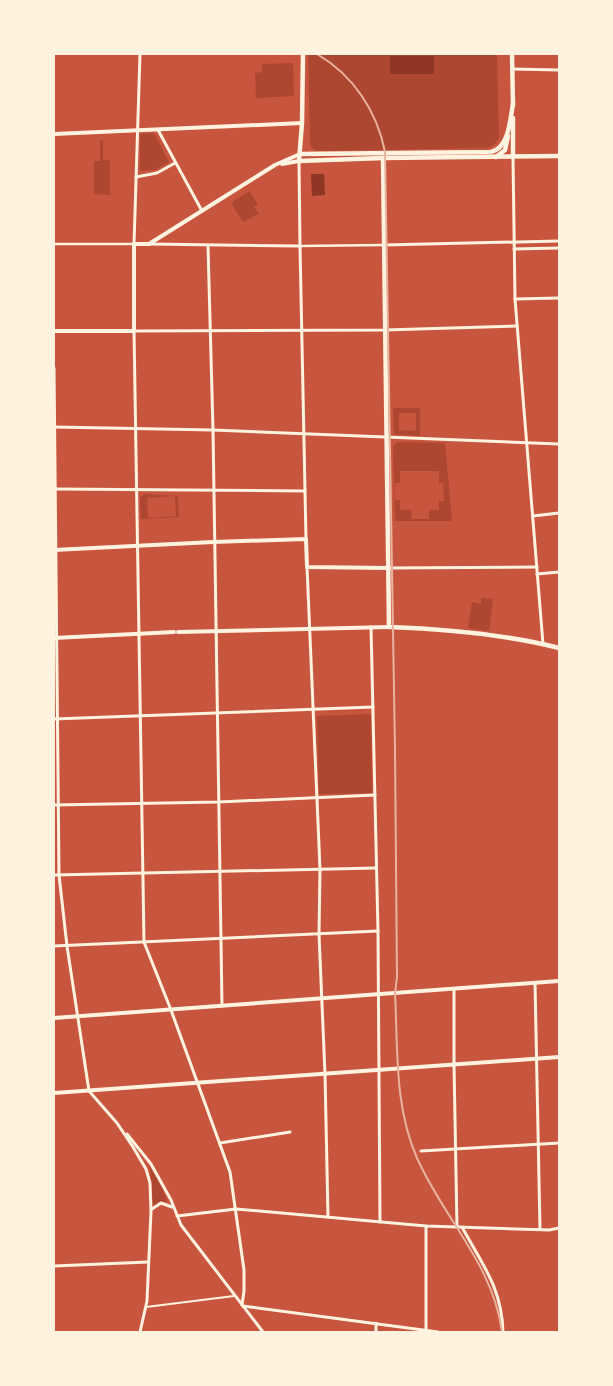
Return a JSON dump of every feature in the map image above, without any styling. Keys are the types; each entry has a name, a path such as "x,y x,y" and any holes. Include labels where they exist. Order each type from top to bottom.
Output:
{"main road":[{"path":"302,54 302,123 299,161 383,155 491,152 500,148 509,127"},
{"path":"512,54 514,157"},
{"path":"495,157 505,150 507,145 513,104"},
{"path":"300,154 559,156"},
{"path":"383,155 389,627 489,635 559,648"}],"street":[{"path":"140,54 134,244 134,331 144,942 230,1172 244,1270 242,1305"},
{"path":"512,69 559,70"},
{"path":"54,134 302,123"},
{"path":"158,130 202,211"},
{"path":"149,244 274,165 300,154"},
{"path":"514,157 515,299 543,644"},
{"path":"274,165 299,161 306,539 320,869 319,934 328,1217"},
{"path":"136,177 157,173 175,163"},
{"path":"54,244 300,246 559,240"},
{"path":"208,246 213,430 213,542 222,1006"},
{"path":"514,249 559,248"},
{"path":"515,299 559,298"},
{"path":"54,331 210,332 517,326"},
{"path":"54,368 55,687 59,875 89,1091 152,1164 185,1231 262,1332"},
{"path":"54,427 213,430 559,444"},
{"path":"55,489 305,491"},
{"path":"532,516 559,514"},
{"path":"55,550 306,539"},
{"path":"307,567 537,567"},
{"path":"537,574 559,572"},
{"path":"371,627 378,931 380,1222"},
{"path":"55,638 215,630 389,627"},
{"path":"56,719 373,707"},
{"path":"54,805 218,802 375,795"},
{"path":"54,875 376,868"},
{"path":"54,946 378,931"},
{"path":"54,1018 559,981"},
{"path":"535,983 540,1229"},
{"path":"454,988 454,1065 459,1227 495,1287 501,1306 503,1332"},
{"path":"54,1093 559,1057"},
{"path":"117,1123 146,1169 150,1183 146,1307 140,1332"},
{"path":"220,1143 290,1132"},
{"path":"421,1151 559,1143"},
{"path":"150,1211 161,1203 169,1204 173,1207"},
{"path":"177,1216 236,1209 426,1226 559,1228"},
{"path":"426,1226 426,1330"},
{"path":"54,1266 148,1262"},
{"path":"242,1305 438,1332"},
{"path":"376,1323 376,1332"}],"lane":[{"path":"146,1307 234,1296"}],"shaded area":[{"path":"308,54 497,54 499,138 493,146 487,148 317,151 311,147 310,142"},
{"path":"390,56 434,56 434,74 390,74"},
{"path":"293,63 294,96 256,98 255,73 262,72 262,64"},
{"path":"153,133 169,162 155,170 140,171 140,134"},
{"path":"100,140 103,140 103,160 110,160 110,195 94,194 94,161 100,161"},
{"path":"311,174 324,174 325,195 312,196"},
{"path":"249,191 258,204 254,207 259,214 243,222 231,203"},
{"path":"393,408 420,408 420,436 394,434","holes":["399,413 416,413 416,431 399,430"]},
{"path":"397,442 445,443 452,521 395,521 393,447","holes":["400,471 439,471 439,483 443,483 444,501 439,501 439,510 429,510 429,519 412,519 411,510 400,510 400,500 395,500 395,483 400,483"]},
{"path":"144,494 178,496 179,517 141,519 140,498","holes":["175,496 176,516 148,518 147,498"]},
{"path":"481,598 493,599 489,631 468,628 472,602 481,604"},
{"path":"371,714 372,793 319,794 317,716"},
{"path":"150,1167 167,1201 153,1205"}],"railway":[{"path":"317,54 342,72 362,95 376,122 385,152 395,749 397,977 395,993 398,1077 404,1118 417,1158 489,1285 497,1308 502,1332"}]}
